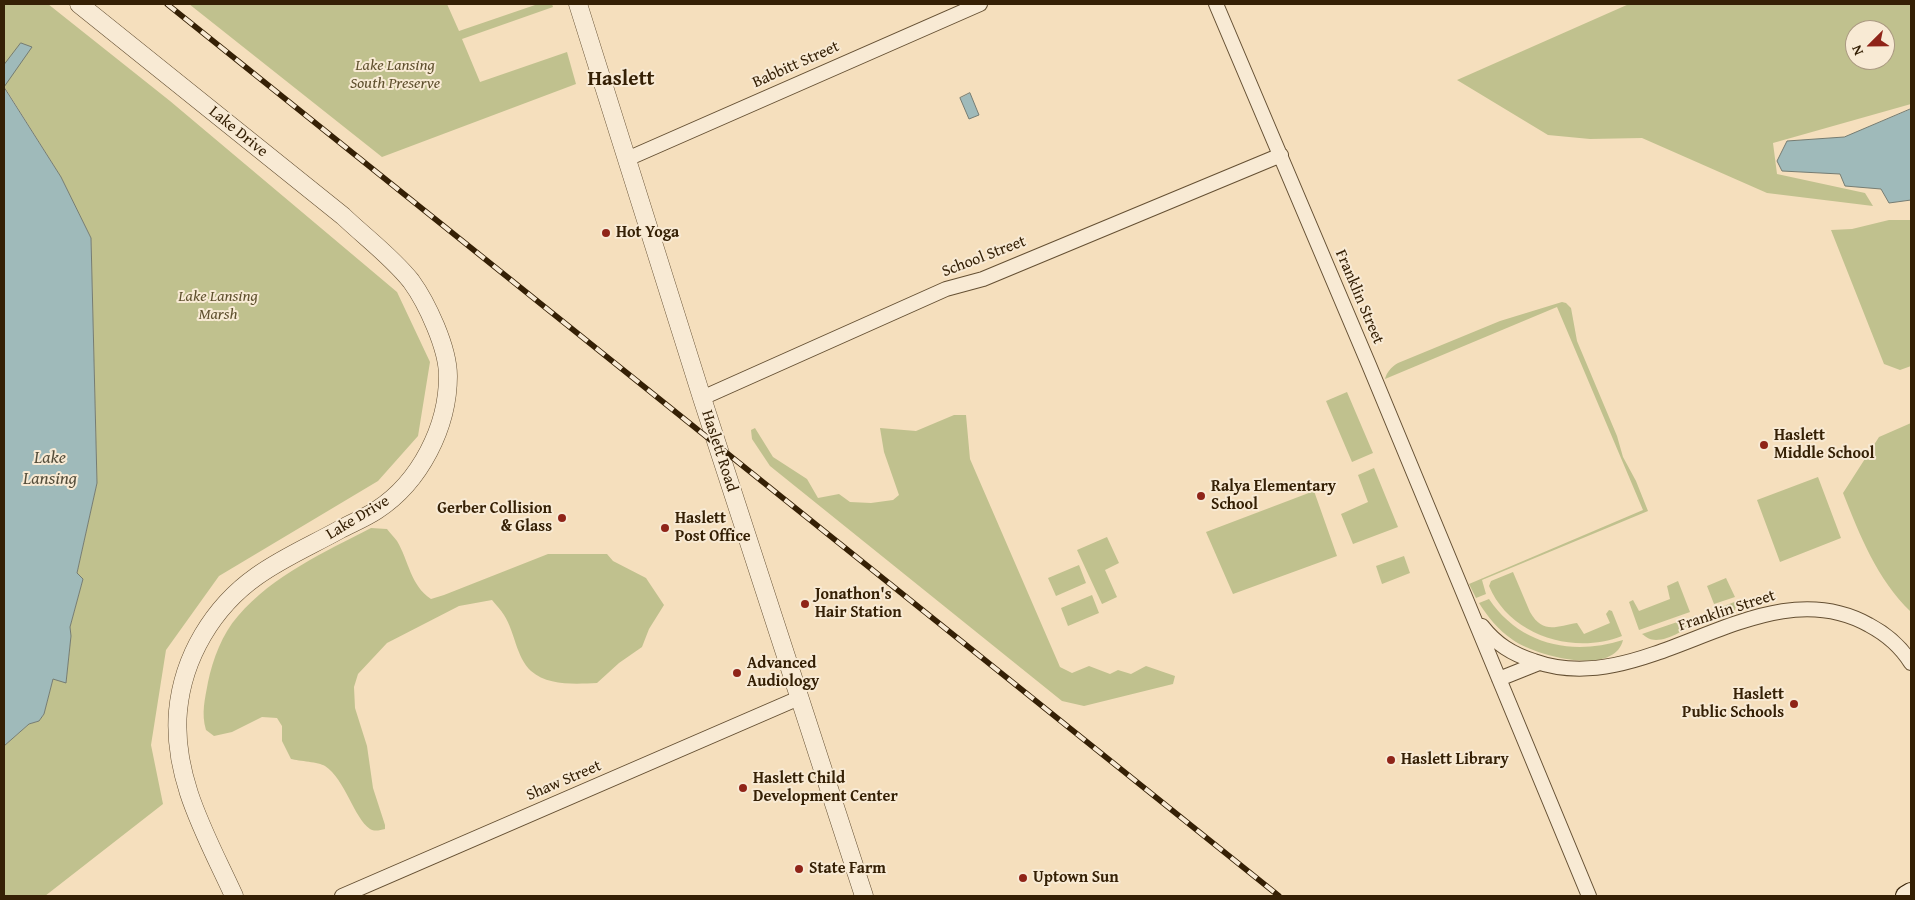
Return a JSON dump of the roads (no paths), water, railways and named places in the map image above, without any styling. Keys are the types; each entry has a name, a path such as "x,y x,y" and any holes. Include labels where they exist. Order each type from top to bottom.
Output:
{"main road":[{"path":"1906,896 1911,893"}],"street":[{"name":"Lake Drive","path":"79,4 343,216 385,254 410,281 423,302 443,349 448,375 445,404 439,426 431,448 413,476 395,496 377,511 276,564 242,587 214,617 194,652 186,671 178,710 178,740 181,769 194,807 234,896"},
{"name":"Haslett Road","path":"578,4 702,398 864,896"},
{"name":"Babbitt Street","path":"627,159 980,4"},
{"name":"Franklin Street","path":"1216,4 1469,604 1589,896"},
{"name":"School Street","path":"702,398 946,289 983,279 1281,155"},
{"name":"Franklin Street","path":"1469,604 1480,623 1496,642 1508,650 1539,663 1552,666 1580,668 1623,664 1768,614 1808,609 1833,612 1863,622 1889,639 1911,662"},
{"path":"1499,679 1539,663"},
{"name":"Shaw Street","path":"342,896 799,698"}],"water":[{"path":"21,43 32,47 4,87 4,65"},
{"name":"Lake Lansing","path":"4,87 61,177 91,238 97,483 77,573 83,579 70,627 71,636 66,683 53,679 44,714 39,721 29,724 4,746"},
{"path":"970,93 979,115 969,119 960,98"},
{"path":"1911,109 1911,200 1889,203 1881,189 1845,186 1840,174 1782,171 1777,161 1787,141 1844,137"}],"railway":[{"path":"167,4 1279,896"}],"place":[{"name":"Hot Yoga","path":"606,233"},
{"name":"Haslett Middle School","path":"1764,445"},
{"name":"Ralya Elementary School","path":"1201,496"},
{"name":"Gerber Collision & Glass","path":"562,518"},
{"name":"Haslett Post Office","path":"665,528"},
{"name":"Jonathon's Hair Station","path":"805,604"},
{"name":"Advanced Audiology","path":"737,673"},
{"name":"Haslett Public Schools","path":"1794,704"},
{"name":"Haslett Library","path":"1391,760"},
{"name":"Haslett Child Development Center","path":"743,788"},
{"name":"State Farm","path":"799,869"},
{"name":"Uptown Sun","path":"1023,878"}],"district":[{"name":"Haslett","path":"621,80"}],"park label":[{"name":"Lake Lansing South Preserve","path":"395,75"},
{"name":"Lake Lansing Marsh","path":"218,306"}]}
